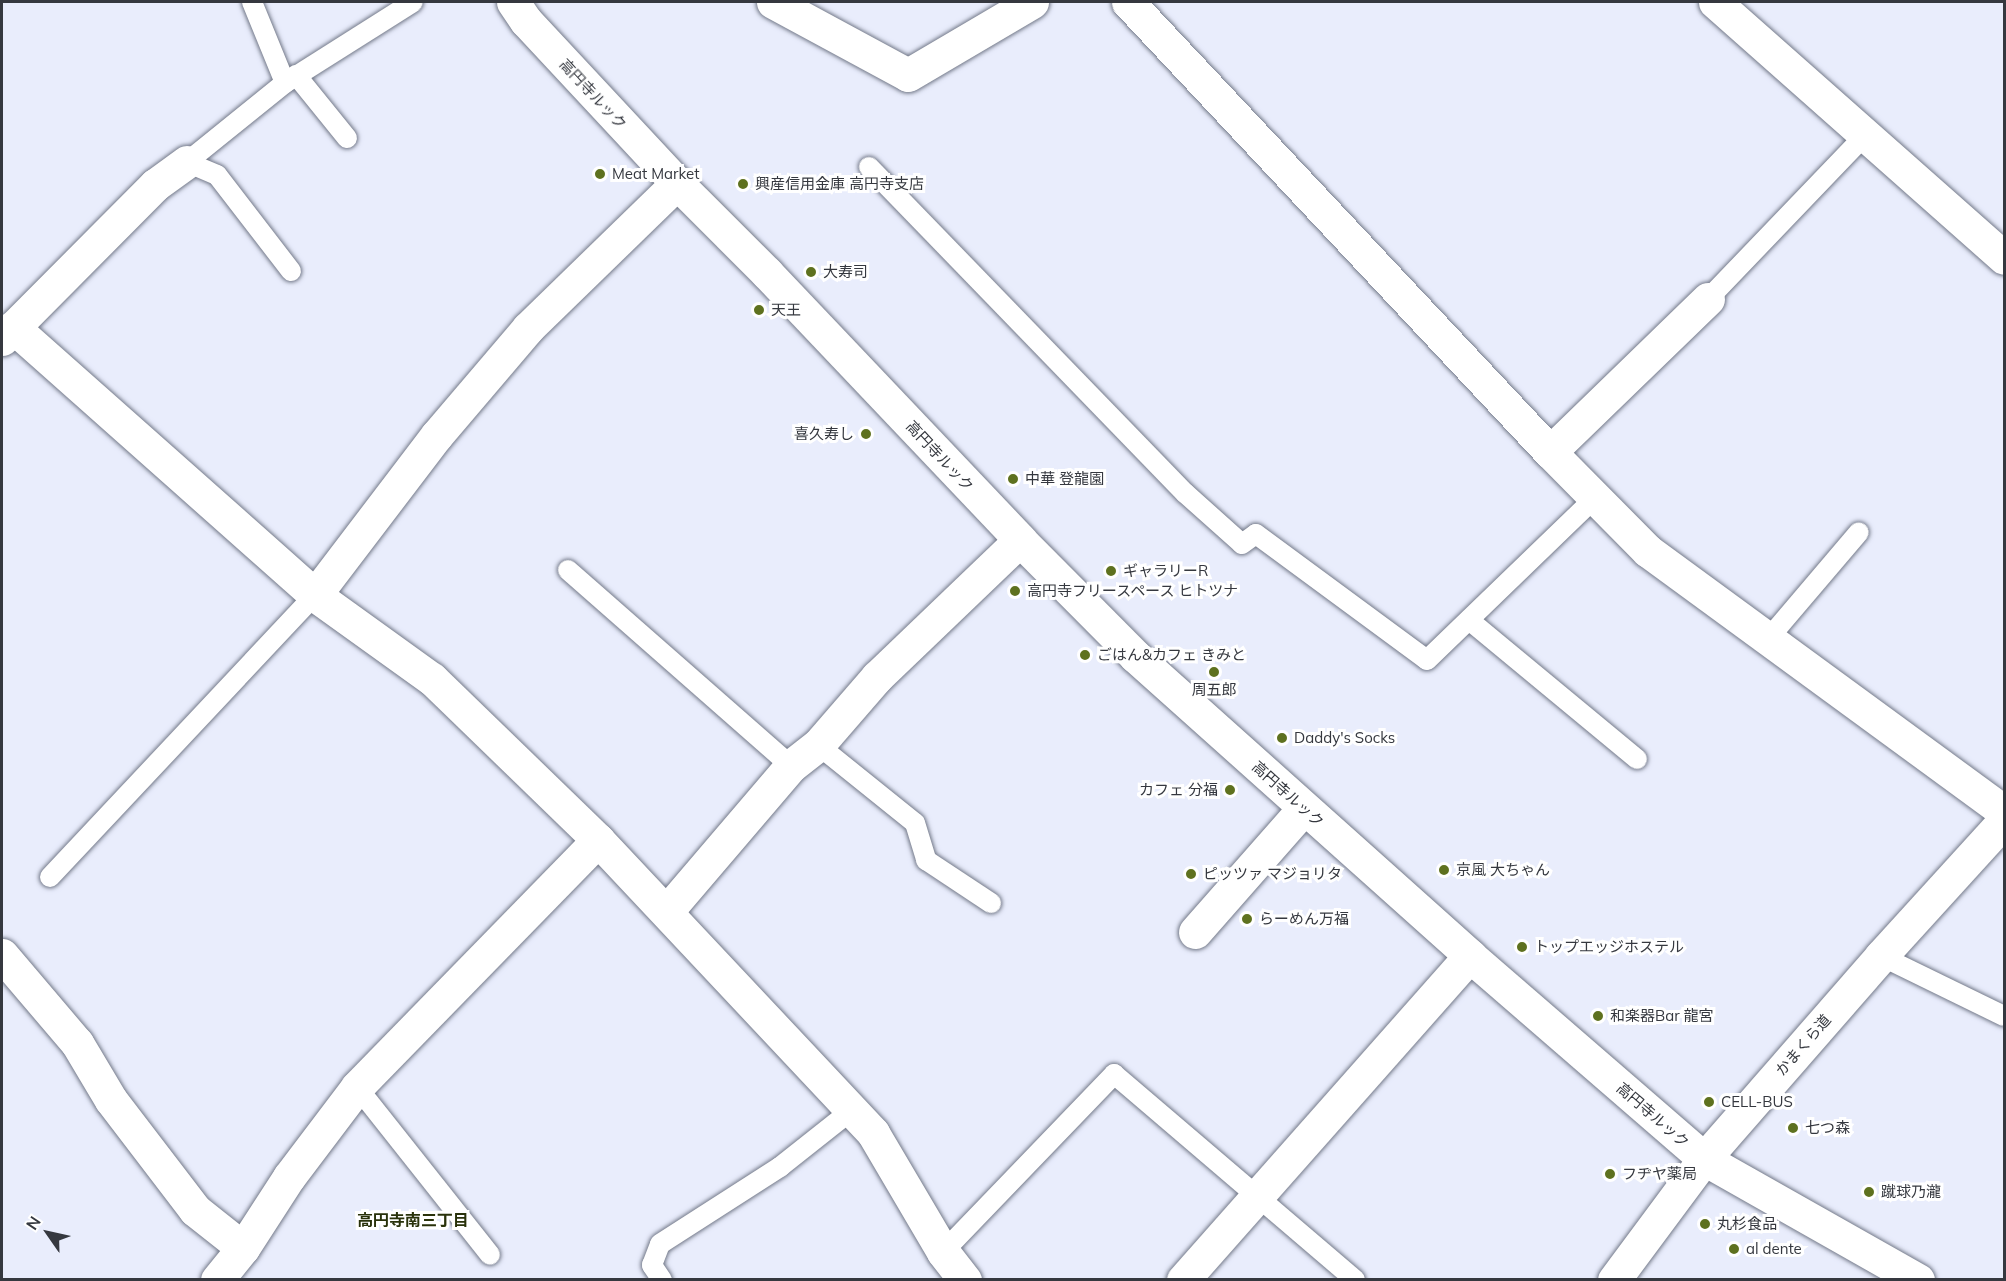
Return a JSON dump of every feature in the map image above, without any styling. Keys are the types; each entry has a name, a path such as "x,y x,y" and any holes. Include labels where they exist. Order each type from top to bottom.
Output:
{"street":[{"name":"高円寺ルック","path":"513,2 526,21 677,183 1020,540 1135,656 1470,956 1704,1159 1918,1280"},
{"path":"773,2 908,75 1032,2"},
{"path":"1128,2 1550,452 1648,551 2004,812"},
{"path":"1715,2 2004,258"},
{"path":"186,162 155,185 7,333 315,595 432,679 598,840 873,1132 943,1252 964,1280"},
{"path":"315,595 437,435 528,328 677,183"},
{"path":"1550,452 1708,299"},
{"path":"667,911 791,766 818,745 877,677 1020,540"},
{"path":"1196,932 1304,808"},
{"name":"かまくら道","path":"1614,1280 1704,1159 1881,956 2004,821"},
{"path":"217,1280 243,1248 289,1177 357,1087 598,840"},
{"path":"2,956 77,1043 111,1100 195,1210 243,1248"},
{"path":"1183,1280 1470,956"}],"lane":[{"path":"252,2 291,79 347,138"},
{"path":"291,271 217,175 186,162 291,79 413,2"},
{"path":"1708,299 1865,135"},
{"path":"869,167 1185,493 1242,544 1256,534 1427,660 1595,498"},
{"path":"1768,639 1859,532"},
{"path":"568,570 791,766"},
{"path":"50,877 315,595"},
{"path":"1469,620 1637,759"},
{"path":"818,745 915,822 926,860 991,903"},
{"path":"1881,956 2004,1016"},
{"path":"943,1252 1114,1074 1258,1194 1355,1280"},
{"path":"357,1087 490,1255"},
{"path":"662,1280 652,1265 660,1244 780,1167 852,1110"}],"place":[{"name":"Meat Market","path":"600,174"},
{"name":"興産信用金庫 高円寺支店","path":"743,184"},
{"name":"大寿司","path":"811,272"},
{"name":"天王","path":"759,310"},
{"name":"喜久寿し","path":"866,434"},
{"name":"中華 登龍園","path":"1013,479"},
{"name":"ギャラリーR","path":"1111,571"},
{"name":"高円寺フリースペース ヒトツナ","path":"1015,591"},
{"name":"ごはん&カフェ きみと","path":"1085,655"},
{"name":"周五郎","path":"1214,672"},
{"name":"Daddy's Socks","path":"1282,738"},
{"name":"カフェ 分福","path":"1230,790"},
{"name":"京風 大ちゃん","path":"1444,870"},
{"name":"ピッツァ マジョリタ","path":"1191,874"},
{"name":"らーめん万福","path":"1247,919"},
{"name":"トップエッジホステル","path":"1522,947"},
{"name":"和楽器Bar 龍宮","path":"1598,1016"},
{"name":"CELL-BUS","path":"1709,1102"},
{"name":"七つ森","path":"1793,1128"},
{"name":"フヂヤ薬局","path":"1610,1174"},
{"name":"蹴球乃瀧","path":"1869,1192"},
{"name":"丸杉食品","path":"1705,1224"},
{"name":"al dente","path":"1734,1249"}],"district":[{"name":"高円寺南三丁目","path":"413,1220"}]}
